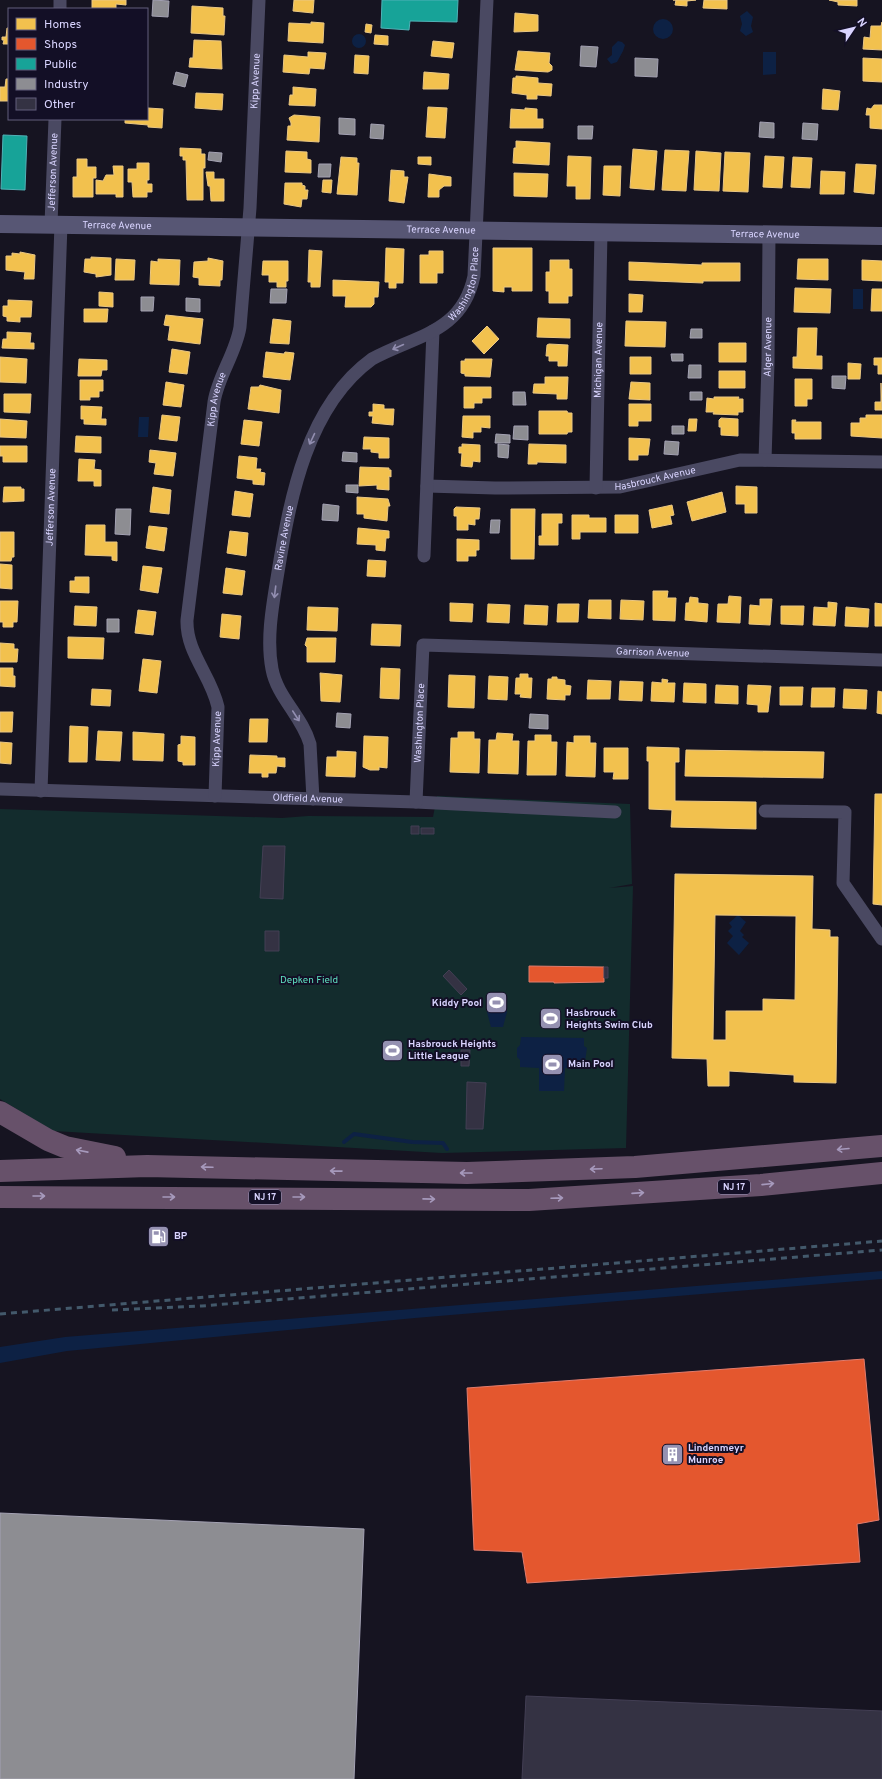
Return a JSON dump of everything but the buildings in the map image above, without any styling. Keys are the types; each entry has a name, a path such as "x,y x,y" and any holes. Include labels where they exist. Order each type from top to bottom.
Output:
{"highway":[{"path":"0,1112 48,1140 65,1147 147,1166"},
{"path":"0,1171 147,1166 475,1173 621,1168 882,1146"},
{"name":"NJ 17","path":"0,1197 529,1200 761,1185 882,1174"}],"main road":[{"name":"Terrace Avenue","path":"0,224 476,229 882,236"}],"street":[{"name":"Kipp Avenue","path":"215,796 218,707 215,696 190,645 187,620 214,402 219,381 240,327 248,226 259,0"},
{"name":"Washington Place","path":"433,331 455,317 465,304 471,291 474,276 487,0"},
{"name":"Jefferson Avenue","path":"42,791 56,224 55,120"},
{"name":"Michigan Avenue","path":"596,488 601,232"},
{"name":"Alger Avenue","path":"765,460 768,363 768,234"},
{"path":"424,556 433,331"},
{"name":"Ravine Avenue","path":"313,799 310,744 308,736 276,682 270,656 271,625 275,589 283,542 299,470 318,426 352,376 372,359 433,331"},
{"name":"Hasbrouck Avenue","path":"427,486 620,487 644,483 704,467 740,460 882,462"},
{"name":"Washington Place","path":"416,802 423,645"},
{"name":"Garrison Avenue","path":"423,645 882,660"},
{"name":"Oldfield Avenue","path":"0,789 416,802 615,812"},
{"path":"765,811 845,812 843,883 882,939"}],"green space":[{"name":"Depken Field","path":"437,796 630,804 632,884 609,888 633,886 626,1148 442,1153 53,1131 0,1099 0,809 282,818 308,816 433,817"}],"water":[{"path":"747,11 753,17 751,26 753,32 746,36 740,31 742,24 740,16"},
{"path":"663,19 670,22 673,29 670,36 663,39 656,36 653,29 656,22"},
{"path":"356,34 362,34 366,38 366,44 362,48 356,48 352,44 352,38"},
{"path":"618,41 625,45 617,62 611,64 607,59 612,55 612,47"},
{"path":"763,52 776,52 776,74 763,75"},
{"path":"853,289 863,289 863,309 853,309"},
{"path":"139,417 149,417 148,437 138,437"},
{"path":"738,915 746,922 740,931 744,935 742,937 749,943 739,955 727,943 733,936 728,931 732,927 729,923"},
{"name":"Kiddy Pool","path":"491,994 503,994 507,1012 503,1027 491,1027 487,1012"},
{"name":"Main Pool","path":"521,1037 584,1038 584,1046 587,1048 584,1068 565,1068 564,1091 539,1091 539,1068 520,1067 520,1060 517,1057 517,1048 520,1045"},
{"path":"882,1271 882,1279 415,1318 67,1351 0,1363 0,1347 65,1337"}],"waterway":[{"path":"344,1142 354,1134 412,1142 443,1143 447,1149"}],"railway":[{"path":"0,1314 882,1241"},
{"path":"112,1310 202,1306 882,1250"}],"place":[{"name":"Kiddy Pool","path":"497,1003"},
{"name":"Hasbrouck Heights Swim Club","path":"551,1019"},
{"name":"Hasbrouck Heights Little League","path":"392,1050"},
{"name":"Main Pool","path":"552,1064"},
{"name":"BP","path":"159,1236"},
{"name":"Lindenmeyr Munroe","path":"672,1454"}]}
